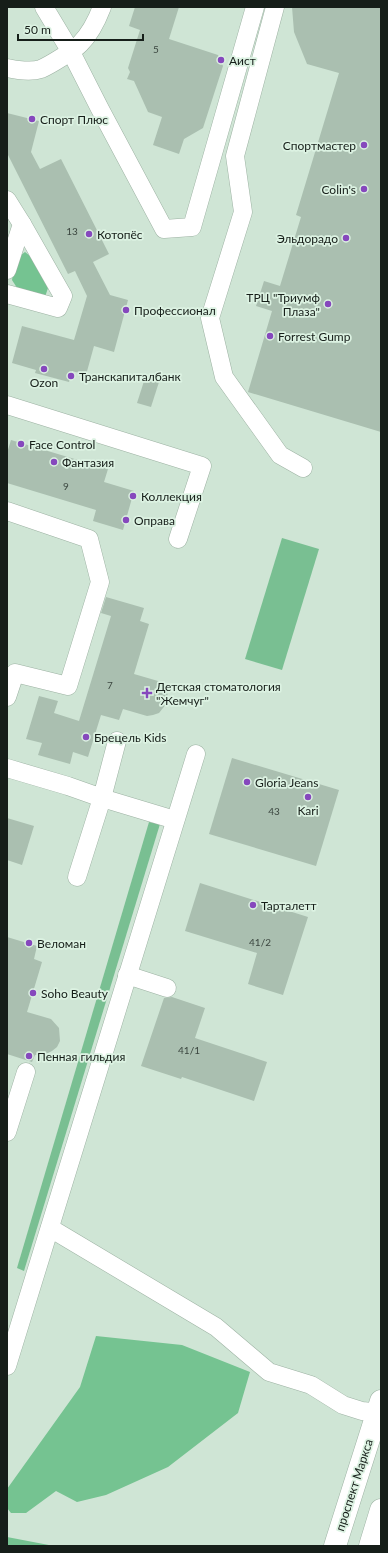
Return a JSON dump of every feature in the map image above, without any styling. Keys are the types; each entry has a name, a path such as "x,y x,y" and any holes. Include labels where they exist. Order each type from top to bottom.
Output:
{"main road":[{"name":"проспект Маркса","path":"335,1546 380,1409"},
{"path":"370,1546 381,1510"}],"lane":[{"path":"44,7 71,52 164,229 192,227 255,7"},
{"path":"7,68 15,70 40,69 71,52 80,44 98,20 102,7"},
{"path":"275,7 235,156 243,212 210,318 224,377 280,455 303,468"},
{"path":"7,200 63,296 58,308 7,294"},
{"path":"7,270 22,224"},
{"path":"7,405 202,466 178,539"},
{"path":"7,511 89,539 100,582 68,686 15,673 7,697"},
{"path":"77,877 102,798 117,741"},
{"path":"7,1366 196,754"},
{"path":"7,768 175,820"},
{"path":"127,975 167,988"},
{"path":"7,1132 26,1072"},
{"path":"50,1228 216,1327 269,1372 311,1385 343,1405 362,1411 380,1409"}],"green space":[{"path":"25,252 30,256 48,288 45,297 19,291 12,280 16,259"},
{"path":"282,538 319,549 282,670 245,659"},
{"path":"149,822 160,824 24,1271 17,1268"},
{"path":"96,1336 182,1345 250,1372 238,1413 168,1467 106,1495 77,1502 56,1491 26,1513 11,1513 7,1508 7,1489 80,1387"},
{"path":"7,1537 54,1546 7,1546"}],"building":[{"path":"135,7 179,7 169,39 218,55 223,66 203,128 184,139 179,154 153,145 162,117 148,112 134,81 127,79 130,72 128,68 140,30 129,26"},
{"name":"ТРЦ \"Триумф Плаза\"","path":"292,7 381,7 381,432 248,392 272,311 256,306 264,281 280,286 301,217 296,215 339,73 307,64 294,32"},
{"path":"7,113 39,121 31,152 40,169 61,159 109,254 93,262 110,295 128,300 114,352 94,346 86,375 72,371 69,382 35,373 36,370 12,363 22,326 74,340 87,296 75,271 68,274 7,153"},
{"path":"145,378 159,382 151,407 137,403"},
{"path":"11,440 108,469 104,482 134,491 123,530 93,521 96,510 7,483 7,453"},
{"path":"106,597 144,608 140,621 149,624 134,674 158,681 163,685 168,696 167,703 159,713 153,715 147,716 123,709 119,720 101,715 88,757 73,752 70,764 38,755 42,743 26,739 39,696 58,701 54,713 79,721 111,616 101,613"},
{"path":"232,758 339,790 316,866 209,834"},
{"path":"7,818 34,826 22,865 7,860"},
{"path":"200,883 308,917 283,995 248,984 257,953 185,931"},
{"path":"7,937 37,946 34,959 42,962 27,1012 51,1019 59,1028 60,1041 57,1047 46,1054 35,1055 32,1062 7,1054"},
{"path":"172,997 205,1008 195,1038 267,1062 254,1101 182,1077 181,1079 141,1066 164,998"}],"place":[{"name":"Аист","path":"221,60"},
{"name":"Спорт Плюс","path":"32,119"},
{"name":"Спортмастер","path":"364,145"},
{"name":"Colin's","path":"364,189"},
{"name":"Котопёс","path":"89,234"},
{"name":"Эльдорадо","path":"346,238"},
{"name":"ТРЦ \"Триумф Плаза\"","path":"328,304"},
{"name":"Профессионал","path":"126,310"},
{"name":"Forrest Gump","path":"270,336"},
{"name":"Ozon","path":"44,369"},
{"name":"Транскапиталбанк","path":"71,376"},
{"name":"Face Control","path":"21,444"},
{"name":"Фантазия","path":"54,462"},
{"name":"Коллекция","path":"133,496"},
{"name":"Оправа","path":"126,520"},
{"name":"Детская стоматология \"Жемчуг\"","path":"147,693"},
{"name":"Брецель Kids","path":"86,737"},
{"name":"Gloria Jeans","path":"247,782"},
{"name":"Kari","path":"308,797"},
{"name":"Тарталетт","path":"253,905"},
{"name":"Веломан","path":"29,943"},
{"name":"Soho Beauty","path":"33,993"},
{"name":"Пенная гильдия","path":"29,1056"}]}
